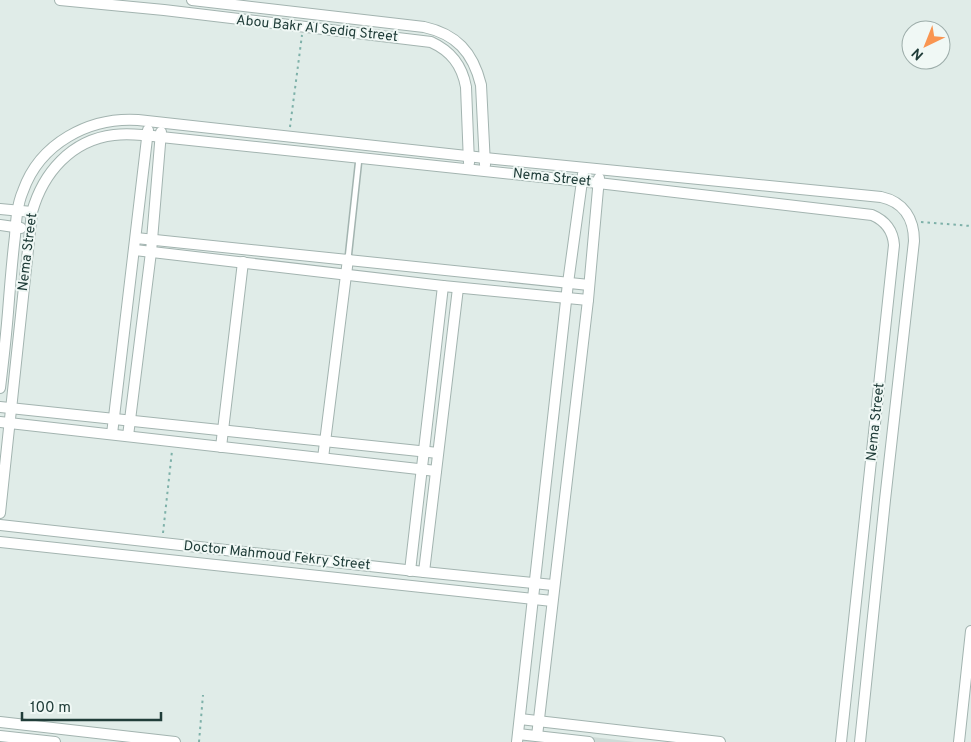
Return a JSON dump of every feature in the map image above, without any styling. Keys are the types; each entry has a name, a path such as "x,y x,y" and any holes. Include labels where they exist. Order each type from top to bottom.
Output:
{"street":[{"name":"Abou Bakr Al Sediq Street","path":"60,0 164,10 431,42 448,52 455,59 464,77 469,169"},
{"name":"Abou Bakr Al Sediq Street","path":"192,0 424,26 447,35 466,51 478,73 481,85 485,171"},
{"name":"Nema Street","path":"0,388 16,227 23,190 35,168 62,140 82,129 104,122 149,121 600,170 881,197 894,201 905,210 912,222 914,241 860,742"},
{"path":"112,434 149,121"},
{"path":"128,436 151,252 162,123"},
{"name":"Nema Street","path":"0,513 5,408 32,212 39,192 57,164 84,144 104,137 126,134 161,137 582,181 872,215 883,221 892,234 894,246 892,282 841,742"},
{"path":"584,168 568,283 518,738 537,736 589,742"},
{"path":"537,736 553,585 588,300 600,170"},
{"path":"0,209 32,212"},
{"path":"0,225 30,228"},
{"path":"136,238 589,285"},
{"path":"135,250 458,288 588,300"},
{"path":"323,458 348,259"},
{"path":"221,447 243,262"},
{"path":"892,282 909,284"},
{"path":"410,571 443,286"},
{"path":"424,572 458,288"},
{"path":"5,408 438,454"},
{"path":"5,422 436,471"},
{"path":"868,497 885,500"},
{"name":"Doctor Mahmoud Fekry Street","path":"0,525 410,571 553,585"},
{"name":"Doctor Mahmoud Fekry Street","path":"0,542 552,601"},
{"path":"288,557 288,574"},
{"path":"959,742 971,631"},
{"path":"520,719 720,742"},
{"path":"0,722 175,742"},
{"path":"0,736 55,742"}],"lane":[{"path":"348,259 359,158"}],"path":[{"path":"289,137 303,27"},
{"path":"912,222 971,226"},
{"path":"162,543 173,442"},
{"path":"199,742 203,695"}],"shaded area":[{"path":"524,729 635,742 523,742"}]}
